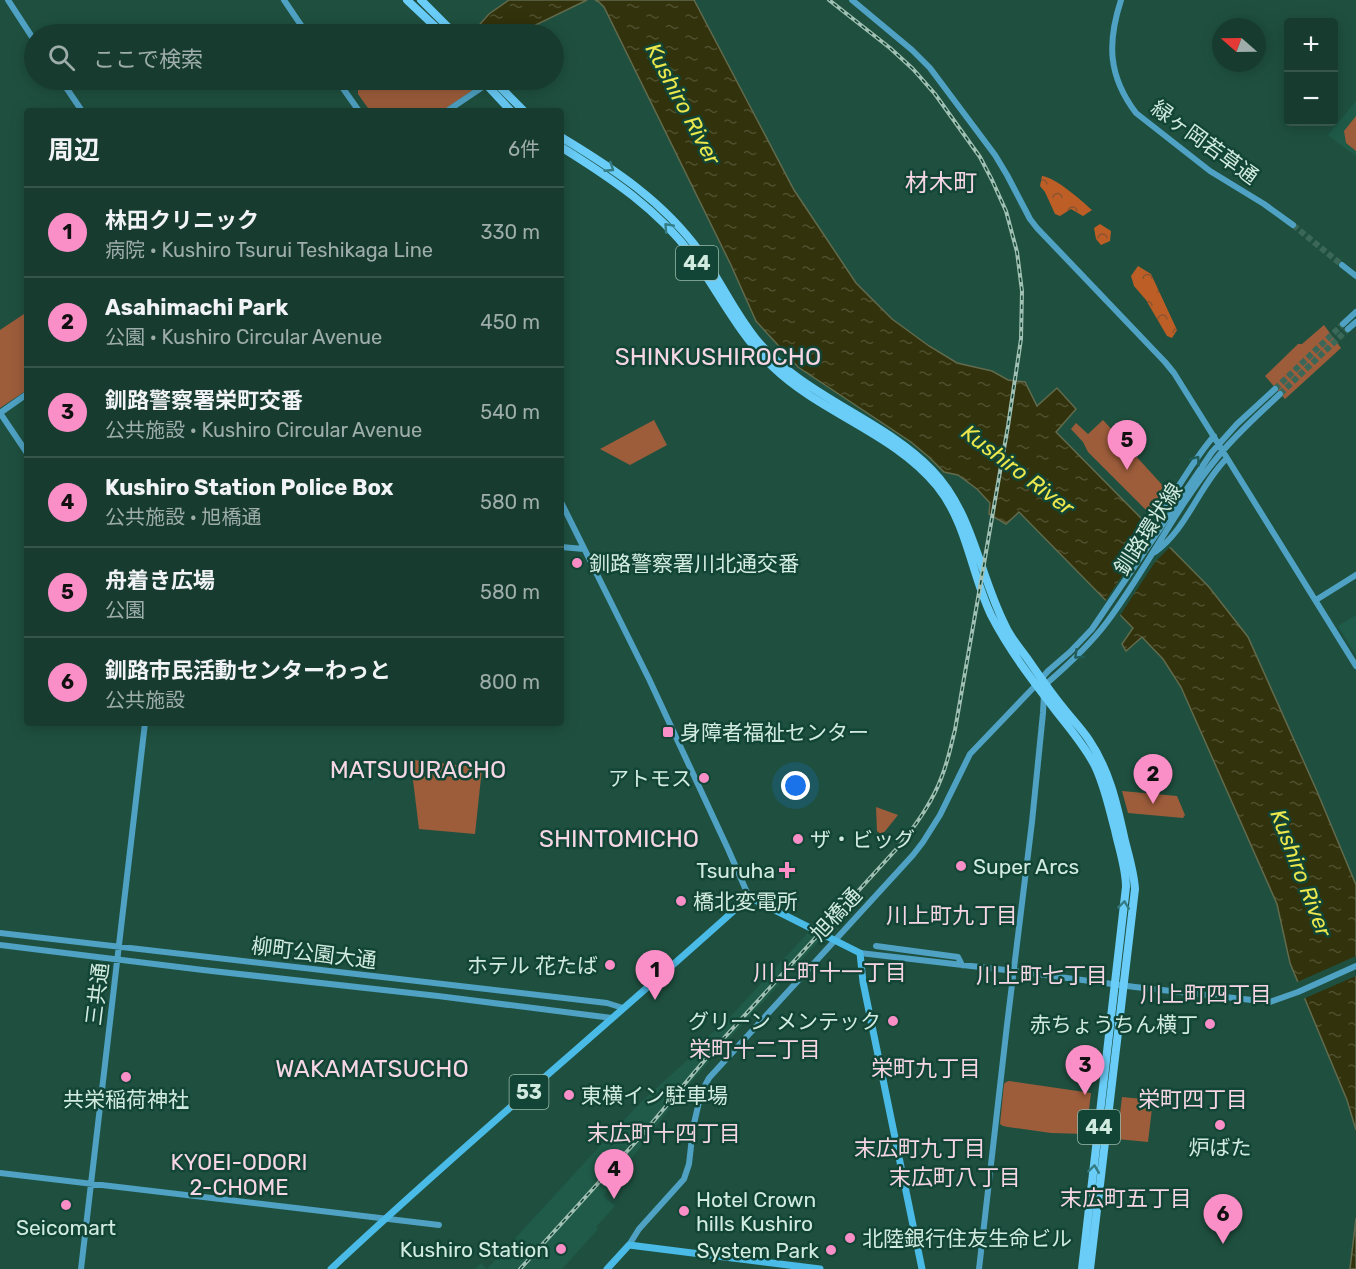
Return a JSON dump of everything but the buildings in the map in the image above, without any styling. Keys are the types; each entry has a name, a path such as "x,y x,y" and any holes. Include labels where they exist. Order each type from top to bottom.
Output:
{"highway":[{"path":"407,0 432,24"},
{"path":"421,0 445,24"},
{"path":"496,90 509,108"},
{"path":"500,90 520,108"},
{"name":"44","path":"564,139 626,179 657,203 673,219 700,252 756,338 792,374 900,443 921,459 946,486 959,508 978,553 991,595 1006,628 1041,682 1044,694 1089,756 1104,785 1126,879 1119,985 1090,1269"},
{"name":"44","path":"564,149 621,186 669,228 694,258 751,344 773,368 803,392 902,453 919,467 943,494 957,519 985,601 1014,654 1041,682 1092,745 1102,761 1115,794 1135,889 1119,985 1083,1269"}],"main road":[{"path":"749,897 860,953 863,982 922,1269"},
{"name":"53","path":"331,1269 385,1218 749,897"},
{"path":"607,1269 629,1245 820,1269"}],"street":[{"path":"8,0 24,25"},
{"path":"284,0 300,24"},
{"path":"852,0 930,68 995,155 1037,228 1165,362 1214,436 1356,666"},
{"name":"緑ヶ岡若草通","path":"1121,0 1111,43 1112,59 1117,81 1129,104 1136,113 1210,171 1293,225"},
{"path":"68,90 80,108"},
{"path":"345,90 357,108"},
{"path":"451,108 476,90"},
{"path":"1342,265 1356,276"},
{"path":"1356,312 1346,327 1356,322"},
{"name":"釧路環状線","path":"1164,529 1214,455 1278,391"},
{"path":"24,396 0,413 24,449"},
{"path":"1148,552 1162,547 1164,529 1189,470 1214,436"},
{"path":"1148,552 1164,529 1227,458"},
{"path":"564,508 645,672 749,897"},
{"path":"564,547 584,549"},
{"name":"釧路環状線","path":"1041,682 1092,629 1148,552"},
{"name":"釧路環状線","path":"1041,682 1086,648 1107,622 1148,552"},
{"path":"1316,600 1356,575"},
{"name":"旭橋通","path":"629,1245 639,1229 684,1179 701,1093 709,1078 913,855 936,822 970,754 1041,682"},
{"path":"979,1269 1044,694"},
{"name":"三共通","path":"81,1269 145,726"},
{"name":"柳町公園大通","path":"0,933 607,1004 624,1008"},
{"name":"柳町公園大通","path":"0,945 612,1018"},
{"path":"876,946 958,957 962,965"},
{"path":"860,953 1270,1002 1356,966"},
{"path":"0,1173 439,1225"}],"shaded area":[{"path":"358,90 473,90 446,108 368,108 358,94"},
{"path":"1356,101 1356,156 1328,135 1338,126 1338,123"},
{"path":"1356,116 1356,151 1346,143 1344,131"},
{"path":"24,314 24,392 0,408 0,330"},
{"path":"1324,325 1341,348 1285,399 1265,376 1298,344 1302,344"},
{"path":"654,420 667,445 630,465 600,449"},
{"path":"1103,420 1165,488 1149,513 1088,452 1083,442 1071,429 1076,423 1088,434"},
{"path":"1356,615 1356,655 1338,626"},
{"path":"414,760 482,768 475,834 419,829 411,764"},
{"path":"1122,791 1177,796 1185,815 1183,818 1128,813"},
{"path":"876,807 898,815 882,835 877,831"},
{"path":"818,922 831,928 679,1096 603,1196 615,1206 562,1269 487,1269 641,1102 692,1056 689,1051 731,1016"},
{"path":"1009,1081 1091,1093 1086,1134 1051,1133 1000,1124 1004,1084"},
{"path":"1122,1097 1153,1100 1148,1142 1117,1139"},
{"path":"481,1263 487,1269 475,1269"}],"green space":[{"path":"1042,176 1061,185 1092,210 1083,216 1071,209 1060,216 1055,214 1040,186"},
{"path":"1100,224 1111,231 1110,241 1101,245 1096,239 1094,228"},
{"path":"1138,266 1151,274 1177,330 1172,338 1167,336 1146,300 1134,286 1131,276"}],"water":[{"path":"509,0 587,0 538,24 480,24 489,14"},
{"name":"Kushiro River","path":"595,0 694,0 794,190 856,283 892,319 957,363 992,371 1008,380 1025,382 1037,406 1057,388 1076,409 1056,432 1209,587 1248,637 1356,885 1356,1130 1347,1100 1290,963 1277,904 1181,687 1163,659 1142,637 1126,651 1122,644 1133,628 1019,512 1006,524 989,514 990,503 977,489 958,475 944,472 911,442 798,367 756,321 731,265 604,7"},
{"path":"1356,1218 1356,1269 1350,1269"}],"pier":[{"path":"1150,522 1172,545 1155,562 1119,617 1104,603 1139,550"},
{"path":"1356,956 1356,976 1303,999 1295,983"}],"tunnel":[{"path":"1293,225 1342,265"},
{"path":"1275,389 1343,324"},
{"path":"1280,394 1348,329"}],"railway":[{"path":"520,1269 641,1136 714,1049 901,844 934,794 946,765 955,730 1021,339 1022,291 1017,252 1006,211 992,180 980,157 935,94 890,48 829,0"}],"place":[{"name":"舟着き広場","path":"1127,470"},
{"name":"釧路警察署川北通交番","path":"577,563"},
{"name":"身障者福祉センター","path":"668,732"},
{"name":"アトモス","path":"704,778"},
{"name":"Asahimachi Park","path":"1153,804"},
{"name":"ザ・ビッグ","path":"798,839"},
{"name":"Super Arcs","path":"961,866"},
{"name":"Tsuruha","path":"787,870"},
{"name":"橋北変電所","path":"681,901"},
{"name":"ホテル 花たば","path":"610,965"},
{"name":"林田クリニック","path":"655,1000"},
{"name":"グリーン メンテック","path":"893,1021"},
{"name":"赤ちょうちん横丁","path":"1210,1024"},
{"name":"共栄稲荷神社","path":"126,1077"},
{"name":"東横イン駐車場","path":"569,1095"},
{"name":"釧路警察署栄町交番","path":"1085,1095"},
{"name":"炉ばた","path":"1220,1125"},
{"name":"Kushiro Station Police Box","path":"614,1199"},
{"name":"Seicomart","path":"66,1205"},
{"name":"Hotel Crown hills Kushiro","path":"684,1211"},
{"name":"北陸銀行住友生命ビル","path":"850,1238"},
{"name":"釧路市民活動センターわっと","path":"1223,1244"},
{"name":"Kushiro Station","path":"561,1249"},
{"name":"System Park","path":"831,1250"}],"district":[{"name":"材木町","path":"941,183"},
{"name":"SHINKUSHIROCHO","path":"718,357"},
{"name":"MATSUURACHO","path":"418,770"},
{"name":"SHINTOMICHO","path":"619,839"},
{"name":"川上町九丁目","path":"952,915"},
{"name":"川上町十一丁目","path":"830,972"},
{"name":"川上町七丁目","path":"1042,975"},
{"name":"川上町四丁目","path":"1206,994"},
{"name":"栄町十二丁目","path":"755,1049"},
{"name":"栄町九丁目","path":"926,1068"},
{"name":"WAKAMATSUCHO","path":"372,1069"},
{"name":"栄町四丁目","path":"1193,1099"},
{"name":"末広町十四丁目","path":"664,1133"},
{"name":"末広町九丁目","path":"920,1148"},
{"name":"KYOEI-ODORI 2-CHOME","path":"239,1174"},
{"name":"末広町八丁目","path":"955,1177"},
{"name":"末広町五丁目","path":"1126,1198"}]}
